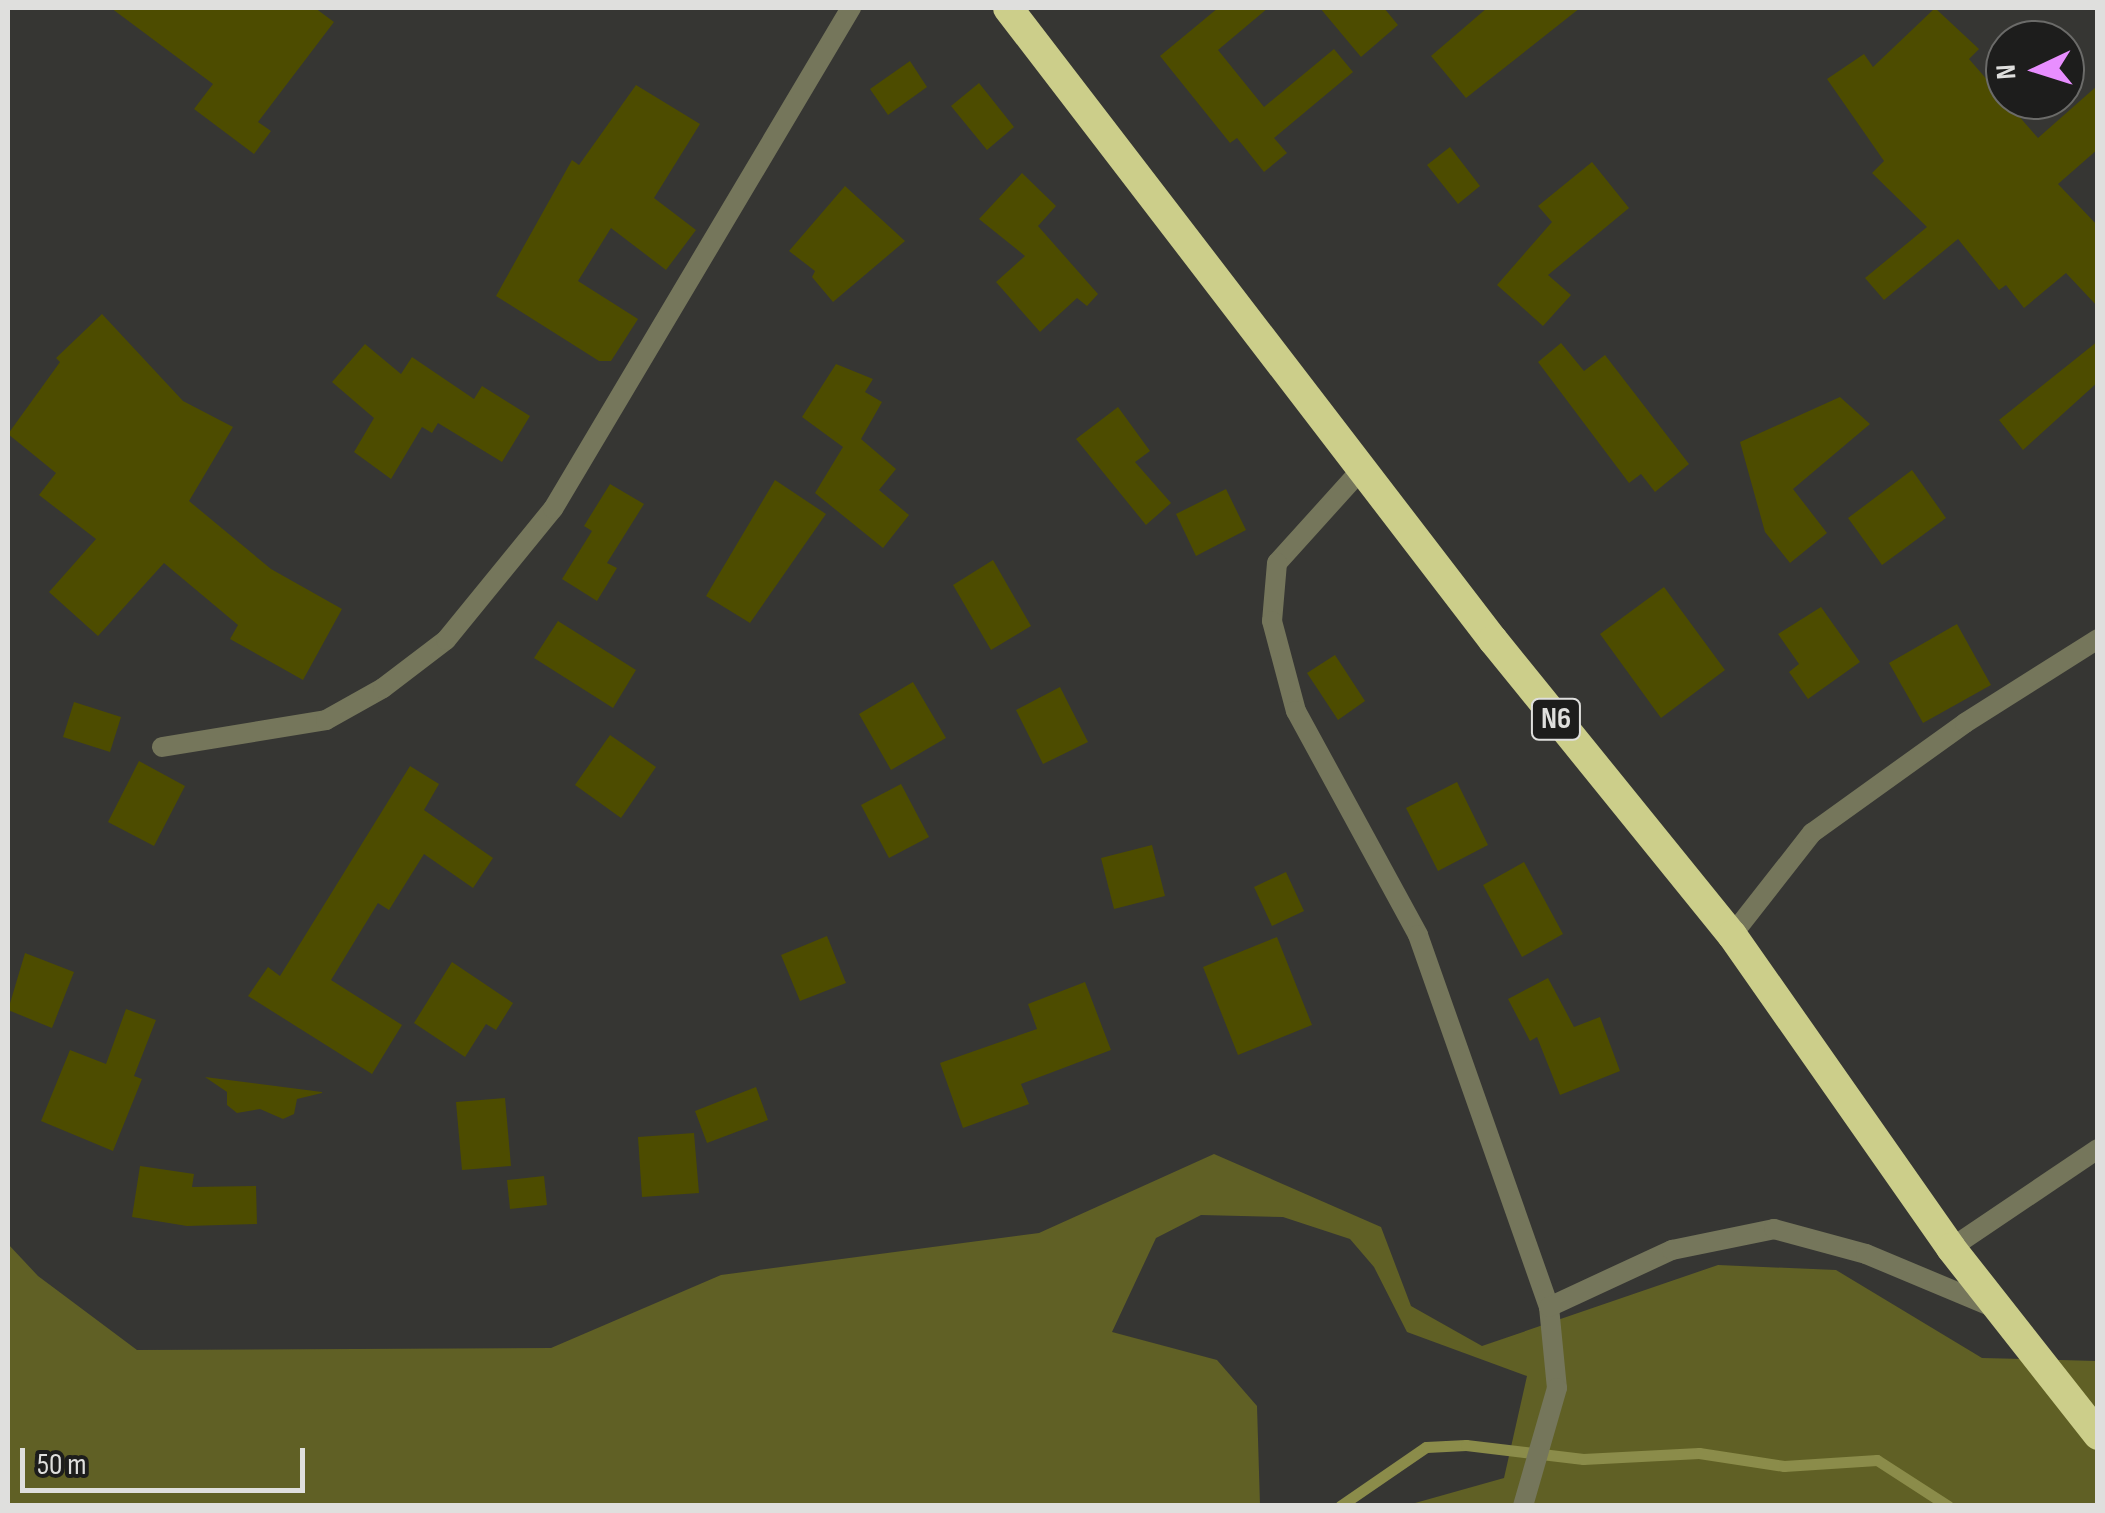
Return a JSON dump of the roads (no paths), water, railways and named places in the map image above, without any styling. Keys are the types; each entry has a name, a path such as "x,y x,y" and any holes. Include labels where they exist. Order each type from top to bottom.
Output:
{"highway":[{"name":"N6","path":"1008,8 1185,230 1361,470 1732,934 1951,1248 2098,1435"}],"street":[{"path":"162,747 326,720 383,688 446,640 554,509 852,8"},
{"path":"1361,470 1277,563 1272,621 1296,711 1418,935 1548,1307 1557,1388 1526,1499"},
{"path":"1732,934 1812,833 1965,723 2098,639"},
{"path":"1951,1248 2098,1150"},
{"path":"1548,1307 1672,1250 1774,1229 1866,1254 2004,1312"}],"waterway":[{"path":"1340,1506 1426,1447 1466,1445 1583,1459 1699,1453 1784,1466 1877,1460 1948,1506"}]}
